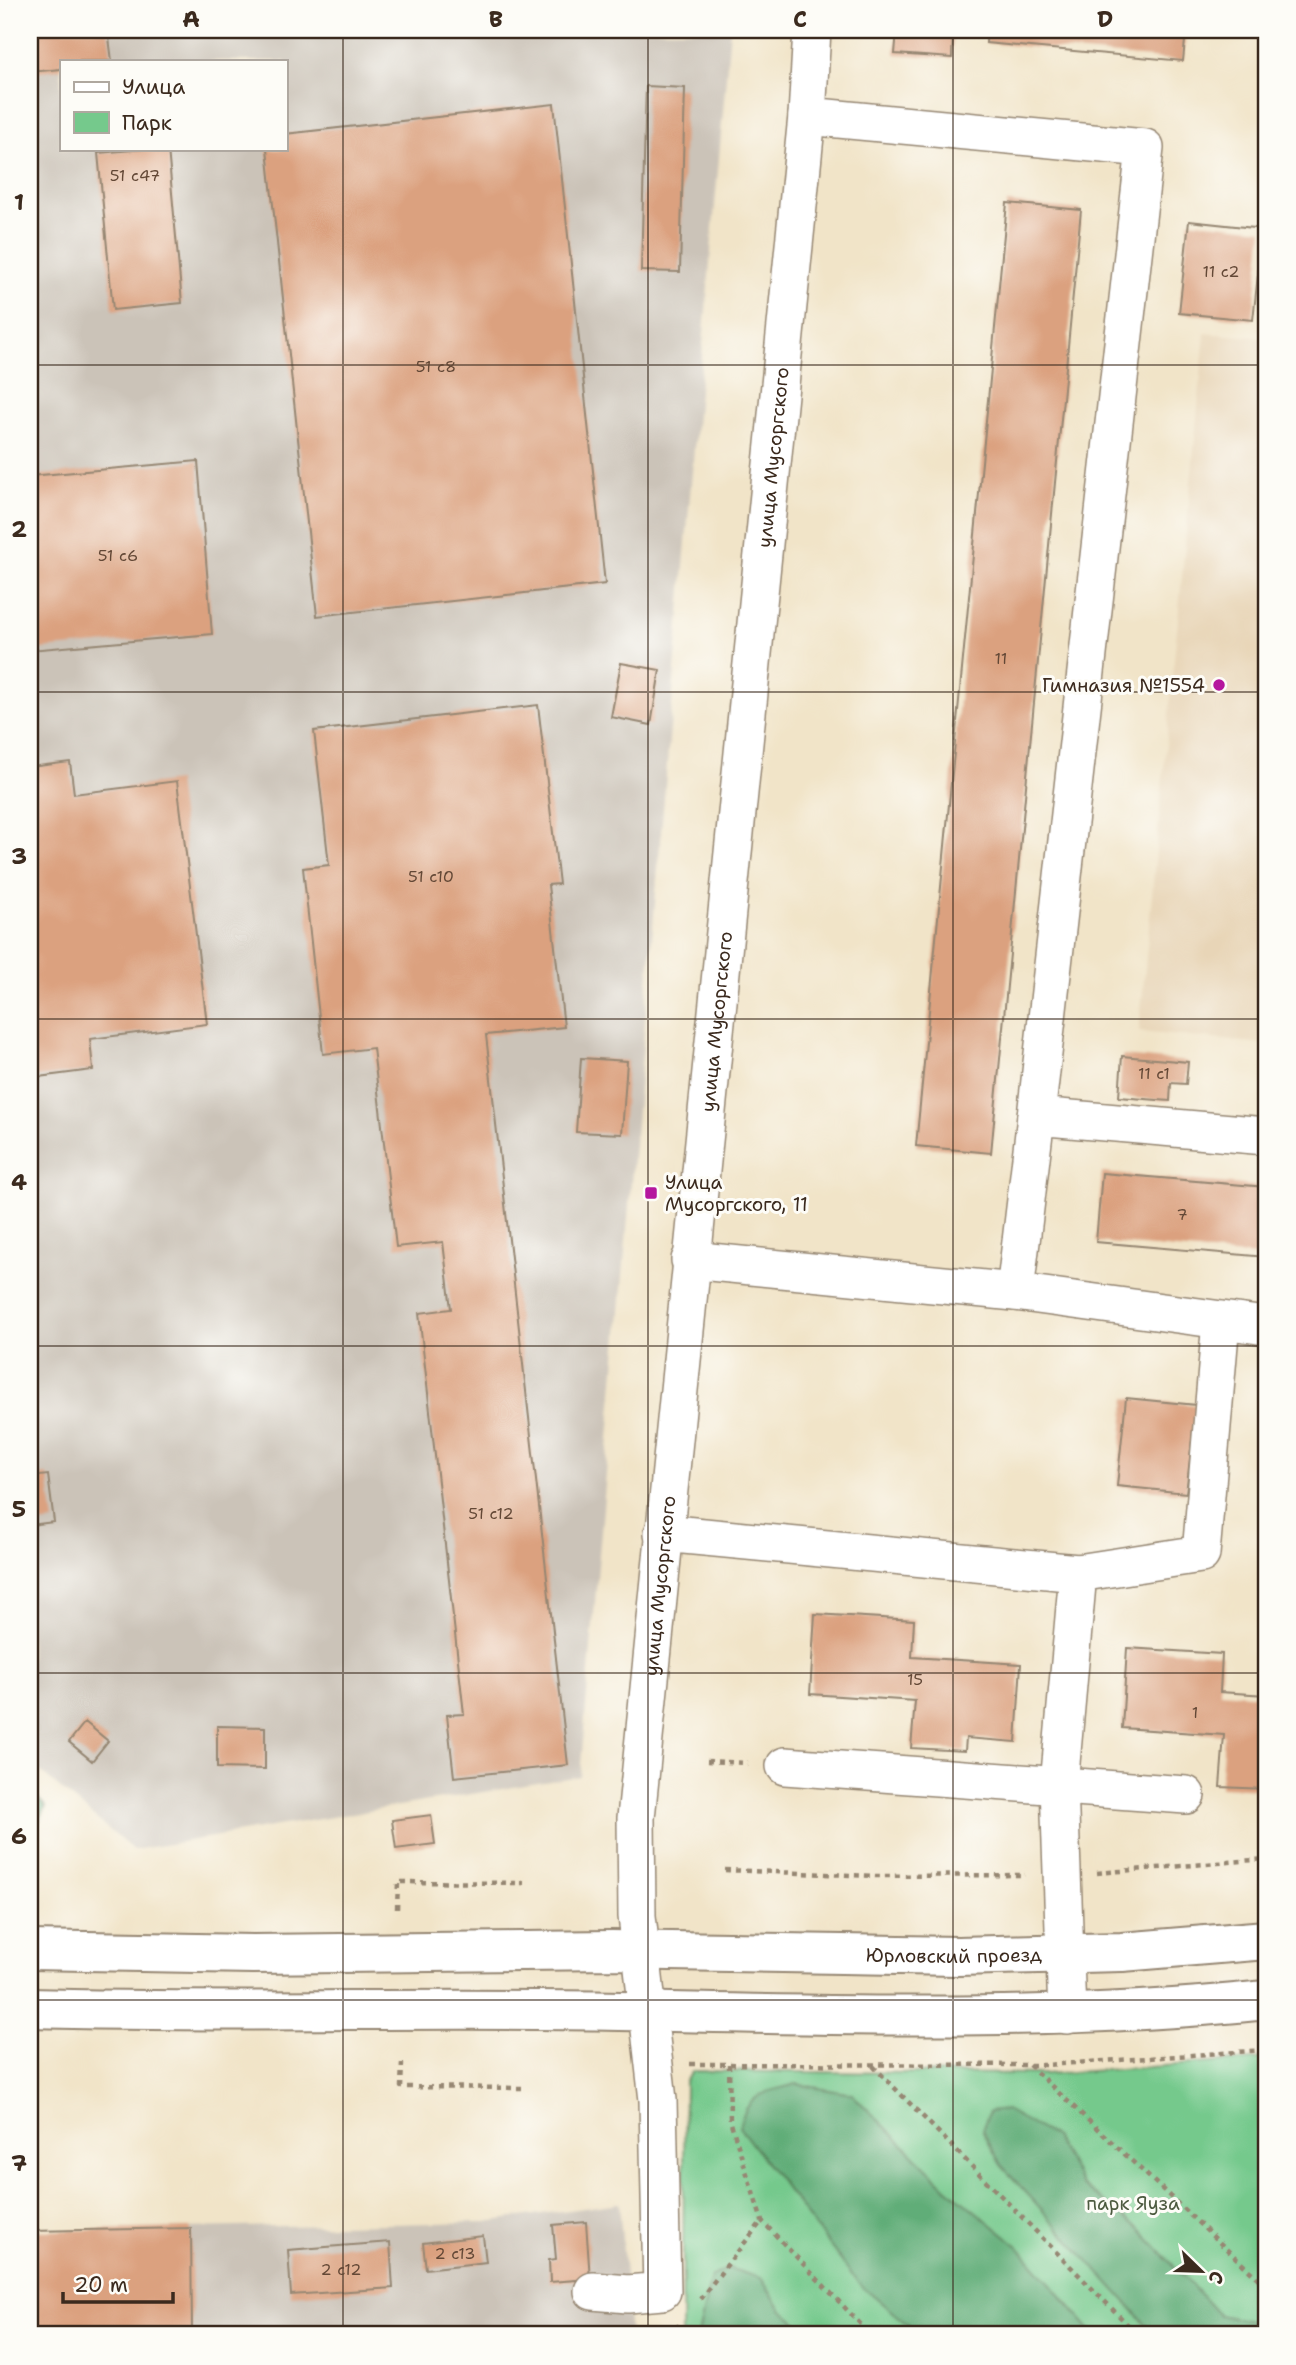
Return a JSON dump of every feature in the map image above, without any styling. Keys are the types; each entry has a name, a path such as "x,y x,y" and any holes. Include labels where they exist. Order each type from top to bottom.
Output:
{"main road":[{"name":"Юрловский проезд","path":"30,1950 253,1954 641,1951 874,1956 1066,1954 1266,1940"},
{"path":"30,2008 250,2013 648,2012 873,2017 1067,2015 1266,2000"}],"street":[{"name":"улица Мусоргского","path":"675,2303 641,1951 635,1852 690,1260 807,116 812,30"},
{"path":"807,116 1145,148 1015,1292"},
{"path":"1036,1116 1266,1136"},
{"path":"690,1260 1015,1292 1266,1326"},
{"path":"663,1533 1079,1573 1200,1554 1221,1321"},
{"path":"1067,2015 1059,1786 1079,1573"},
{"path":"785,1766 1186,1795"},
{"path":"593,2291 675,2303"}],"path":[{"path":"725,1870 875,1876 1063,1874 1266,1859"},
{"path":"397,1909 398,1882 524,1883"},
{"path":"654,2064 1029,2065 1127,2062 1266,2050"},
{"path":"402,2063 401,2087 523,2088"},
{"path":"729,2064 730,2120 762,2221 871,2335"},
{"path":"1029,2065 1266,2286"},
{"path":"873,2066 1138,2335"},
{"path":"695,2304 762,2221"},
{"path":"671,2335 675,2303"}],"shaded area":[{"path":"30,30 730,30 580,1776 133,1850 30,1763"},
{"name":"Гимназия №1554","path":"1266,319 1266,1044 1139,1032 1205,333 1264,338"},
{"path":"619,2203 630,2335 30,2335 30,2231 486,2222"}],"green space":[{"path":"30,1790 46,1807 39,1822 30,1828"},
{"name":"парк Яуза","path":"1266,2059 1266,2335 682,2335 685,2082 693,2071 1045,2074"},
{"path":"796,2084 852,2094 946,2187 1019,2247 1095,2335 920,2335 859,2284 739,2127 747,2107 753,2100 767,2092"},
{"path":"1006,2110 1054,2137 1082,2185 1141,2230 1219,2315 1266,2324 1266,2335 1156,2335 1001,2165 982,2130 989,2112"},
{"path":"728,2268 761,2278 782,2310 813,2335 698,2335 711,2277"}],"building":[{"path":"30,30 108,30 112,60 60,60 60,69 30,72"},
{"path":"897,30 953,30 952,58 895,54"},
{"path":"987,30 1186,30 1183,61 986,43"},
{"path":"646,86 685,88 680,272 641,271"},
{"path":"554,104 605,584 317,616 267,150 287,150 287,134"},
{"path":"168,150 182,303 113,310 98,153"},
{"path":"1007,203 1081,210 991,1153 916,1146"},
{"path":"1189,221 1263,229 1253,320 1179,313"},
{"path":"198,461 212,634 30,650 30,476"},
{"path":"621,663 660,670 651,725 611,717"},
{"path":"538,705 559,884 548,885 564,1027 486,1035 568,1765 454,1777 447,1715 464,1714 419,1313 451,1309 443,1242 396,1247 373,1048 323,1054 303,868 329,865 314,731"},
{"path":"70,762 74,794 177,781 207,1024 90,1039 93,1070 30,1078 30,767"},
{"path":"1122,1056 1188,1062 1186,1084 1171,1083 1170,1101 1119,1097"},
{"path":"581,1058 627,1061 622,1134 576,1132"},
{"path":"1102,1173 1266,1187 1266,1257 1096,1242"},
{"path":"1126,1398 1196,1405 1186,1493 1117,1486"},
{"path":"48,1475 54,1522 30,1525 30,1477"},
{"path":"815,1614 914,1620 912,1657 1021,1664 1016,1742 966,1738 965,1751 911,1748 915,1701 810,1694"},
{"path":"1127,1648 1222,1654 1220,1692 1266,1695 1266,1789 1220,1787 1224,1735 1122,1728"},
{"path":"85,1722 108,1741 92,1761 69,1742"},
{"path":"217,1726 265,1727 265,1769 217,1768"},
{"path":"431,1815 435,1844 396,1849 392,1820"},
{"path":"586,2222 590,2279 550,2282 549,2260 556,2259 553,2225"},
{"path":"191,2228 192,2335 30,2335 30,2231"},
{"path":"483,2236 486,2262 426,2269 423,2243"},
{"path":"390,2242 393,2288 291,2295 288,2250"}],"place":[{"name":"Гимназия №1554","path":"1219,685"},
{"name":"Улица Мусоргского, 11","path":"651,1193"}]}
